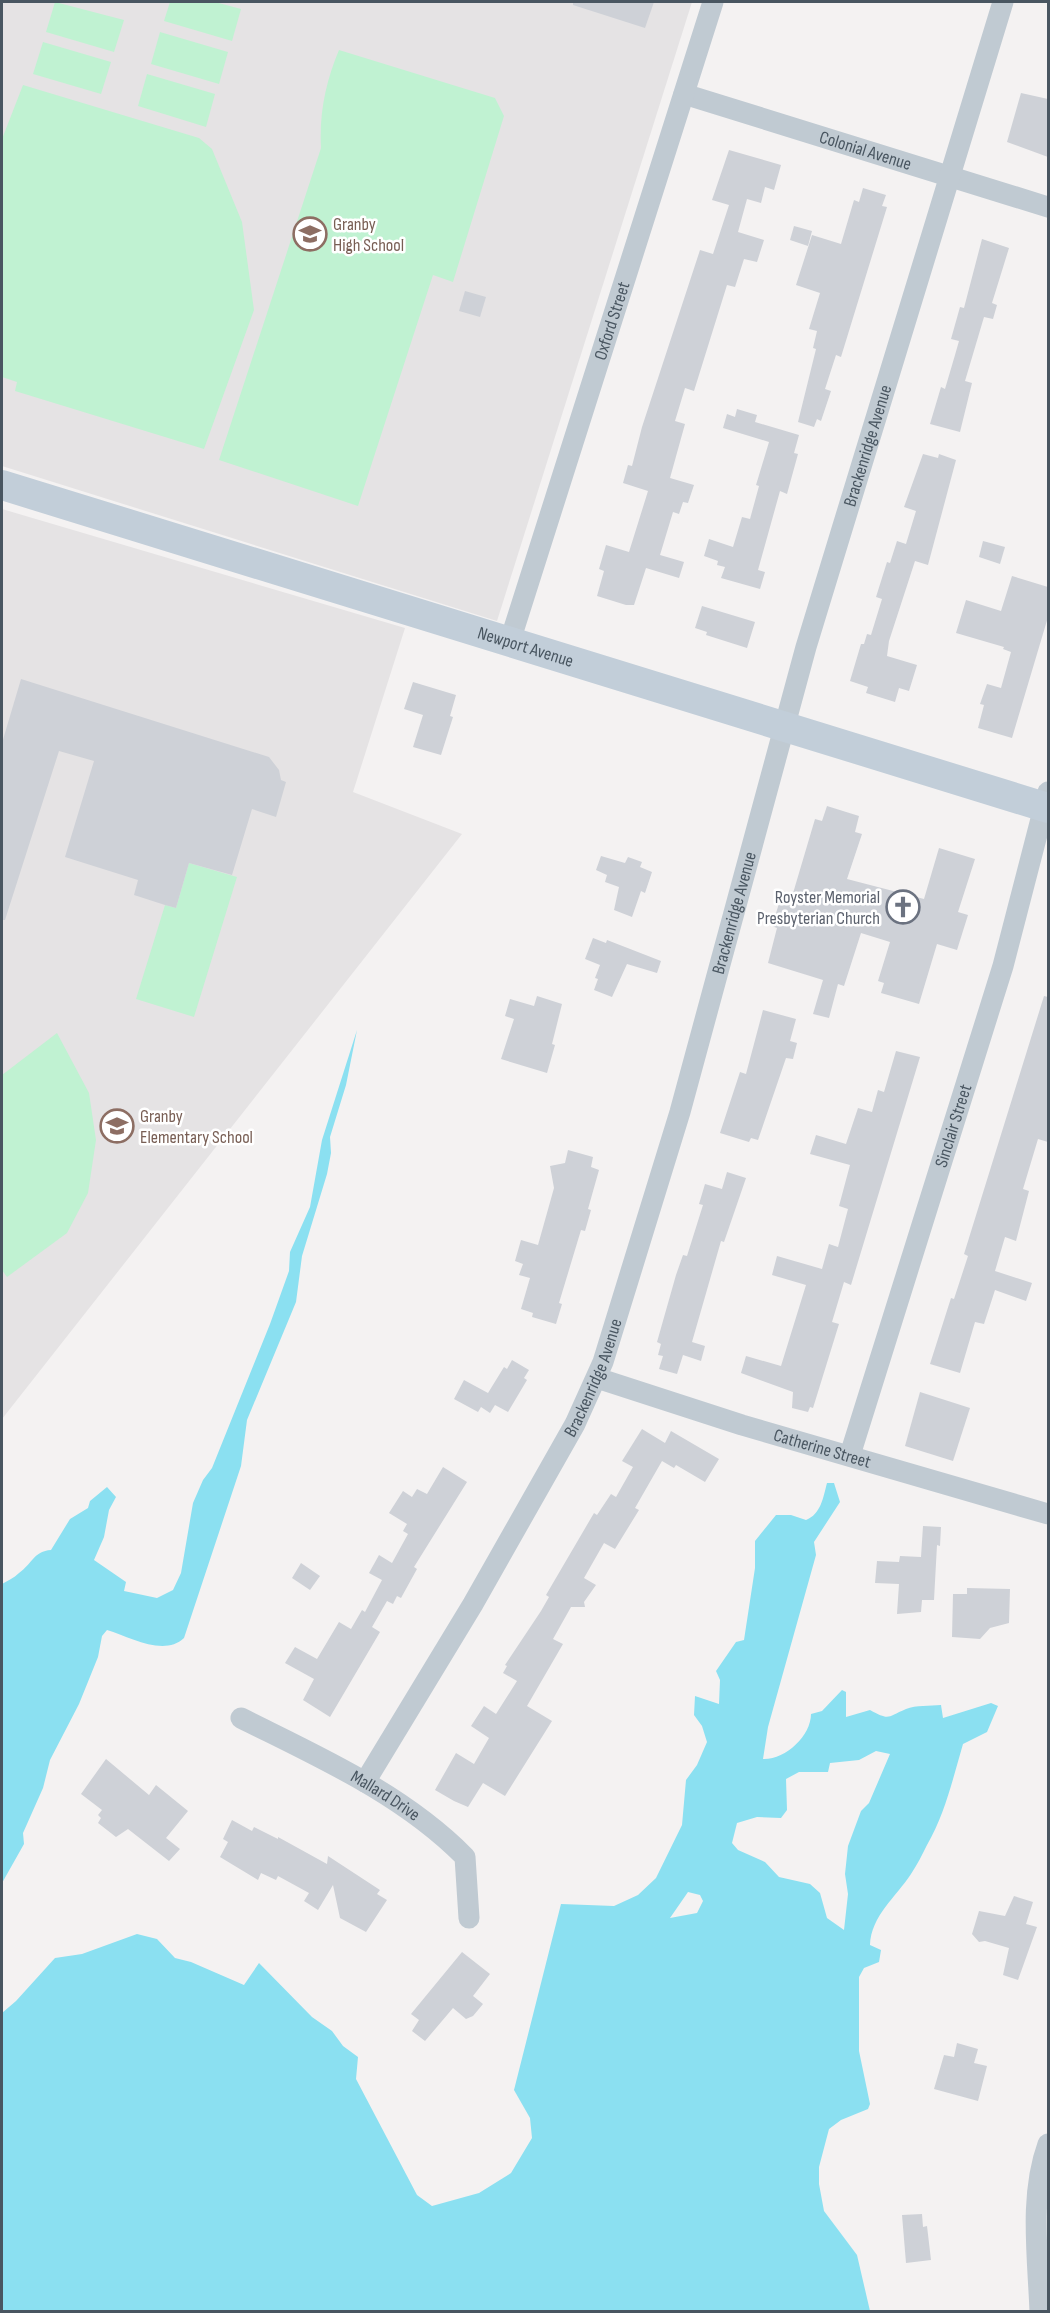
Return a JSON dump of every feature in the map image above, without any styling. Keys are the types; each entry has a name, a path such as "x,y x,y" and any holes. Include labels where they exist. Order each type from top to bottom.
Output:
{"street":[{"name":"Oxford Street","path":"510,641 714,2"},
{"name":"Brackenridge Avenue","path":"365,1782 473,1604 575,1424 597,1378 683,1102 784,726 1003,2"},
{"name":"Colonial Avenue","path":"684,94 951,175 1048,207"},
{"name":"Newport Avenue","path":"2,485 784,726 1047,802"},
{"name":"Sinclair Street","path":"850,1455 1003,966 1047,802"},
{"name":"Catherine Street","path":"597,1378 742,1425 850,1455 962,1491 1048,1514"},
{"name":"Mallard Drive","path":"241,1718 365,1782 439,1830 465,1857 469,1918"},
{"path":"1040,2312 1038,2210 1042,2162 1048,2144"}],"shaded area":[{"name":"Granby High School","path":"2,2 692,2 497,621 2,466"},
{"name":"Granby Elementary School","path":"2,509 405,628 353,792 462,834 2,1419"}],"green space":[{"path":"55,2 124,20 114,52 46,32"},
{"path":"170,2 215,2 241,9 232,41 164,21"},
{"path":"160,32 228,52 219,84 151,64"},
{"path":"43,42 111,62 101,94 33,74"},
{"path":"339,50 495,98 504,116 453,282 433,275 358,506 219,460 321,148 324,98"},
{"path":"147,74 215,94 206,127 138,106"},
{"path":"23,85 199,138 212,149 242,222 254,310 204,449 15,391 17,382 2,377 2,139"},
{"path":"189,863 237,877 194,1017 136,999 165,905 176,908"},
{"path":"57,1033 89,1093 96,1140 88,1193 67,1233 7,1277 2,1270 2,1075"}],"water":[{"path":"357,1030 346,1085 330,1137 331,1153 327,1174 302,1256 296,1302 247,1420 241,1466 184,1638 167,1646 157,1646 107,1630 102,1636 98,1657 79,1704 50,1760 43,1788 23,1833 24,1844 2,1883 2,1584 17,1575 37,1555 51,1550 70,1519 88,1508 90,1501 107,1487 116,1497 109,1510 104,1537 94,1560 126,1582 124,1591 157,1598 173,1590 181,1573 193,1503 203,1480 212,1468 289,1271 290,1252 310,1207 322,1140"},
{"path":"827,1483 834,1483 840,1502 814,1542 816,1555 768,1727 763,1759 780,1755 795,1745 807,1730 811,1714 822,1711 842,1690 846,1692 846,1717 870,1710 888,1717 910,1708 941,1705 943,1718 991,1703 998,1706 987,1732 963,1744 939,1821 913,1871 879,1916 871,1935 870,1945 881,1950 879,1962 864,1968 859,1977 859,2051 870,2104 868,2109 841,2120 829,2129 819,2167 819,2184 824,2211 857,2255 870,2311 2,2311 2,2013 55,1958 82,1954 137,1934 157,1939 175,1958 191,1962 244,1985 259,1963 312,2017 332,2031 343,2046 358,2057 356,2079 417,2195 432,2206 479,2193 511,2173 532,2138 530,2118 514,2090 561,1904 614,1906 638,1895 656,1878 682,1825 686,1780 697,1765 707,1742 702,1726 694,1715 695,1696 719,1704 720,1680 716,1671 736,1642 744,1640 755,1568 755,1541 776,1515 791,1515 806,1520 815,1514 821,1505","holes":["876,1751 890,1754 869,1803 861,1811 848,1846 845,1874 848,1894 844,1930 827,1918 820,1893 810,1884 779,1877 765,1862 738,1850 732,1843 737,1823 757,1817 781,1818 787,1810 786,1779 799,1772 828,1772 830,1763 859,1760","688,1892 700,1895 703,1901 697,1913 670,1918"]}],"building":[{"path":"573,2 654,2 645,28 573,5"},
{"path":"1021,93 1048,99 1048,157 1007,142"},
{"path":"729,150 781,165 774,190 765,187 761,203 747,199 738,232 764,240 757,262 744,259 735,287 727,285 694,391 685,388 675,421 685,424 670,478 694,485 688,503 683,502 679,514 673,512 660,555 684,562 679,578 646,568 634,605 626,605 597,596 604,571 599,569 606,545 629,552 648,491 623,483 628,465 632,466 642,427 700,250 713,254 729,205 712,200"},
{"path":"863,188 886,195 882,206 887,207 841,357 836,355 825,389 831,391 821,421 817,419 814,427 798,422 816,349 813,348 817,331 809,329 820,293 796,285 812,235 841,244 854,200 859,202"},
{"path":"794,226 812,231 808,246 790,240"},
{"path":"982,239 1009,248 992,303 997,305 993,319 984,317 965,381 972,383 960,432 930,424 941,387 945,389 959,341 951,339 960,307 964,308"},
{"path":"465,291 486,297 480,317 459,311"},
{"path":"737,409 757,415 755,422 799,435 794,453 798,454 787,494 780,491 758,570 765,572 760,589 721,578 725,567 717,565 718,561 704,556 709,539 733,547 742,517 750,519 759,486 756,485 769,442 723,428 727,414 735,417"},
{"path":"923,454 938,458 939,454 956,460 928,565 915,561 889,641 887,656 917,665 909,691 899,688 895,702 866,693 868,687 850,681 861,644 864,644 867,634 871,635 882,599 876,597 887,562 890,563 897,541 906,544 916,511 904,507"},
{"path":"983,541 1005,547 1000,564 979,557"},
{"path":"1012,576 1048,587 1048,617 1012,738 978,728 984,705 980,704 987,684 1001,688 1011,652 1003,649 1004,647 956,633 966,600 1001,611"},
{"path":"702,606 755,622 747,648 706,635 707,632 695,628"},
{"path":"21,679 269,757 279,770 281,780 286,782 276,817 252,809 232,875 189,863 176,908 165,905 134,895 138,880 65,857 94,761 59,751 5,920 2,920 2,743"},
{"path":"413,682 456,695 450,716 453,717 441,755 413,747 423,715 404,709"},
{"name":"Royster Memorial Presbyterian Church","path":"827,806 859,816 855,832 862,834 847,879 924,899 939,848 975,859 958,912 968,915 957,950 937,944 919,1004 881,993 884,983 878,981 890,942 861,933 844,986 838,984 829,1018 813,1014 823,980 768,963 777,928 772,926 781,897 791,900 815,819 822,821"},
{"path":"601,856 625,863 628,857 642,862 640,867 652,872 645,893 641,891 632,917 614,910 619,887 605,882 607,875 596,870"},
{"path":"593,938 606,943 607,940 661,961 657,973 627,964 612,997 594,990 598,979 595,978 600,965 585,959"},
{"path":"537,996 562,1004 552,1044 555,1045 547,1073 501,1059 514,1019 505,1016 510,999 534,1006"},
{"path":"1044,996 1048,997 1048,1142 1038,1139 1023,1189 1029,1191 1016,1241 1005,1237 995,1271 1032,1283 1026,1301 995,1290 984,1324 975,1322 960,1373 930,1364 951,1298 954,1299 968,1256 964,1254"},
{"path":"763,1010 796,1019 790,1041 797,1043 793,1059 786,1058 758,1140 751,1138 749,1142 720,1133 740,1072 746,1074"},
{"path":"896,1051 920,1057 851,1285 844,1282 832,1322 839,1324 813,1408 810,1407 808,1412 792,1408 793,1392 741,1373 746,1356 781,1366 806,1285 772,1275 777,1256 822,1269 829,1244 838,1247 848,1209 839,1206 850,1165 810,1154 816,1135 846,1144 858,1108 872,1112 878,1090 884,1092"},
{"path":"568,1150 593,1157 591,1167 599,1170 588,1209 591,1210 585,1231 581,1230 559,1303 562,1304 556,1324 532,1317 533,1313 521,1309 530,1278 519,1275 523,1264 515,1261 521,1240 538,1245 554,1188 550,1166 565,1163"},
{"path":"727,1172 746,1178 724,1242 721,1241 692,1342 705,1346 701,1361 683,1355 677,1374 659,1369 663,1356 658,1355 661,1344 657,1342 676,1275 683,1255 687,1256 703,1205 699,1204 705,1184 722,1189"},
{"path":"512,1360 529,1370 524,1378 527,1380 508,1412 495,1405 490,1413 481,1407 478,1412 454,1399 464,1380 488,1393 504,1367 507,1369"},
{"path":"920,1392 970,1408 953,1461 905,1446"},
{"path":"642,1429 665,1443 671,1431 719,1459 705,1482 676,1465 674,1468 662,1461 635,1508 639,1510 615,1549 604,1543 584,1578 596,1585 584,1602 585,1607 571,1607 553,1639 563,1644 527,1706 552,1721 505,1796 483,1783 468,1807 454,1801 435,1790 456,1753 474,1764 489,1738 471,1726 484,1706 496,1714 517,1681 503,1673 507,1666 505,1665 541,1611 549,1597 546,1595 594,1513 597,1515 611,1494 616,1497 633,1467 622,1461"},
{"path":"443,1467 467,1482 414,1567 417,1569 401,1598 397,1596 393,1604 387,1601 372,1627 380,1632 330,1717 303,1700 314,1679 285,1663 295,1647 317,1659 339,1622 351,1629 362,1610 365,1612 382,1580 369,1573 379,1555 392,1563 408,1534 403,1531 407,1524 389,1513 403,1491 412,1497 417,1489 427,1494"},
{"path":"923,1526 941,1527 940,1546 937,1545 934,1600 922,1600 921,1612 897,1614 899,1584 875,1583 877,1561 899,1562 900,1556 921,1557"},
{"path":"301,1563 320,1576 310,1590 292,1578"},
{"path":"967,1588 1010,1589 1009,1623 990,1628 980,1639 952,1637 953,1594 967,1594"},
{"path":"106,1759 149,1795 156,1785 188,1811 166,1838 180,1849 169,1861 128,1829 116,1837 98,1823 101,1818 98,1815 102,1810 81,1794"},
{"path":"232,1820 252,1831 254,1827 278,1839 278,1837 327,1864 328,1856 380,1890 377,1894 387,1900 366,1932 340,1918 333,1885 318,1910 304,1901 309,1893 278,1876 276,1880 261,1873 258,1880 220,1857 228,1842 223,1839"},
{"path":"1014,1896 1033,1902 1026,1924 1037,1927 1018,1980 1003,1975 1009,1948 985,1941 979,1942 972,1934 979,1911 1005,1916"},
{"path":"462,1952 490,1974 473,1996 483,2004 473,2016 466,2019 453,2008 425,2041 412,2031 419,2020 411,2014"},
{"path":"957,2043 978,2049 974,2063 987,2066 978,2101 934,2089 944,2055 954,2057"},
{"path":"922,2214 923,2227 927,2226 931,2260 906,2263 902,2215"}],"place":[{"name":"Granby High School","path":"310,234"},
{"name":"Royster Memorial Presbyterian Church","path":"903,907"},
{"name":"Granby Elementary School","path":"117,1126"}]}
